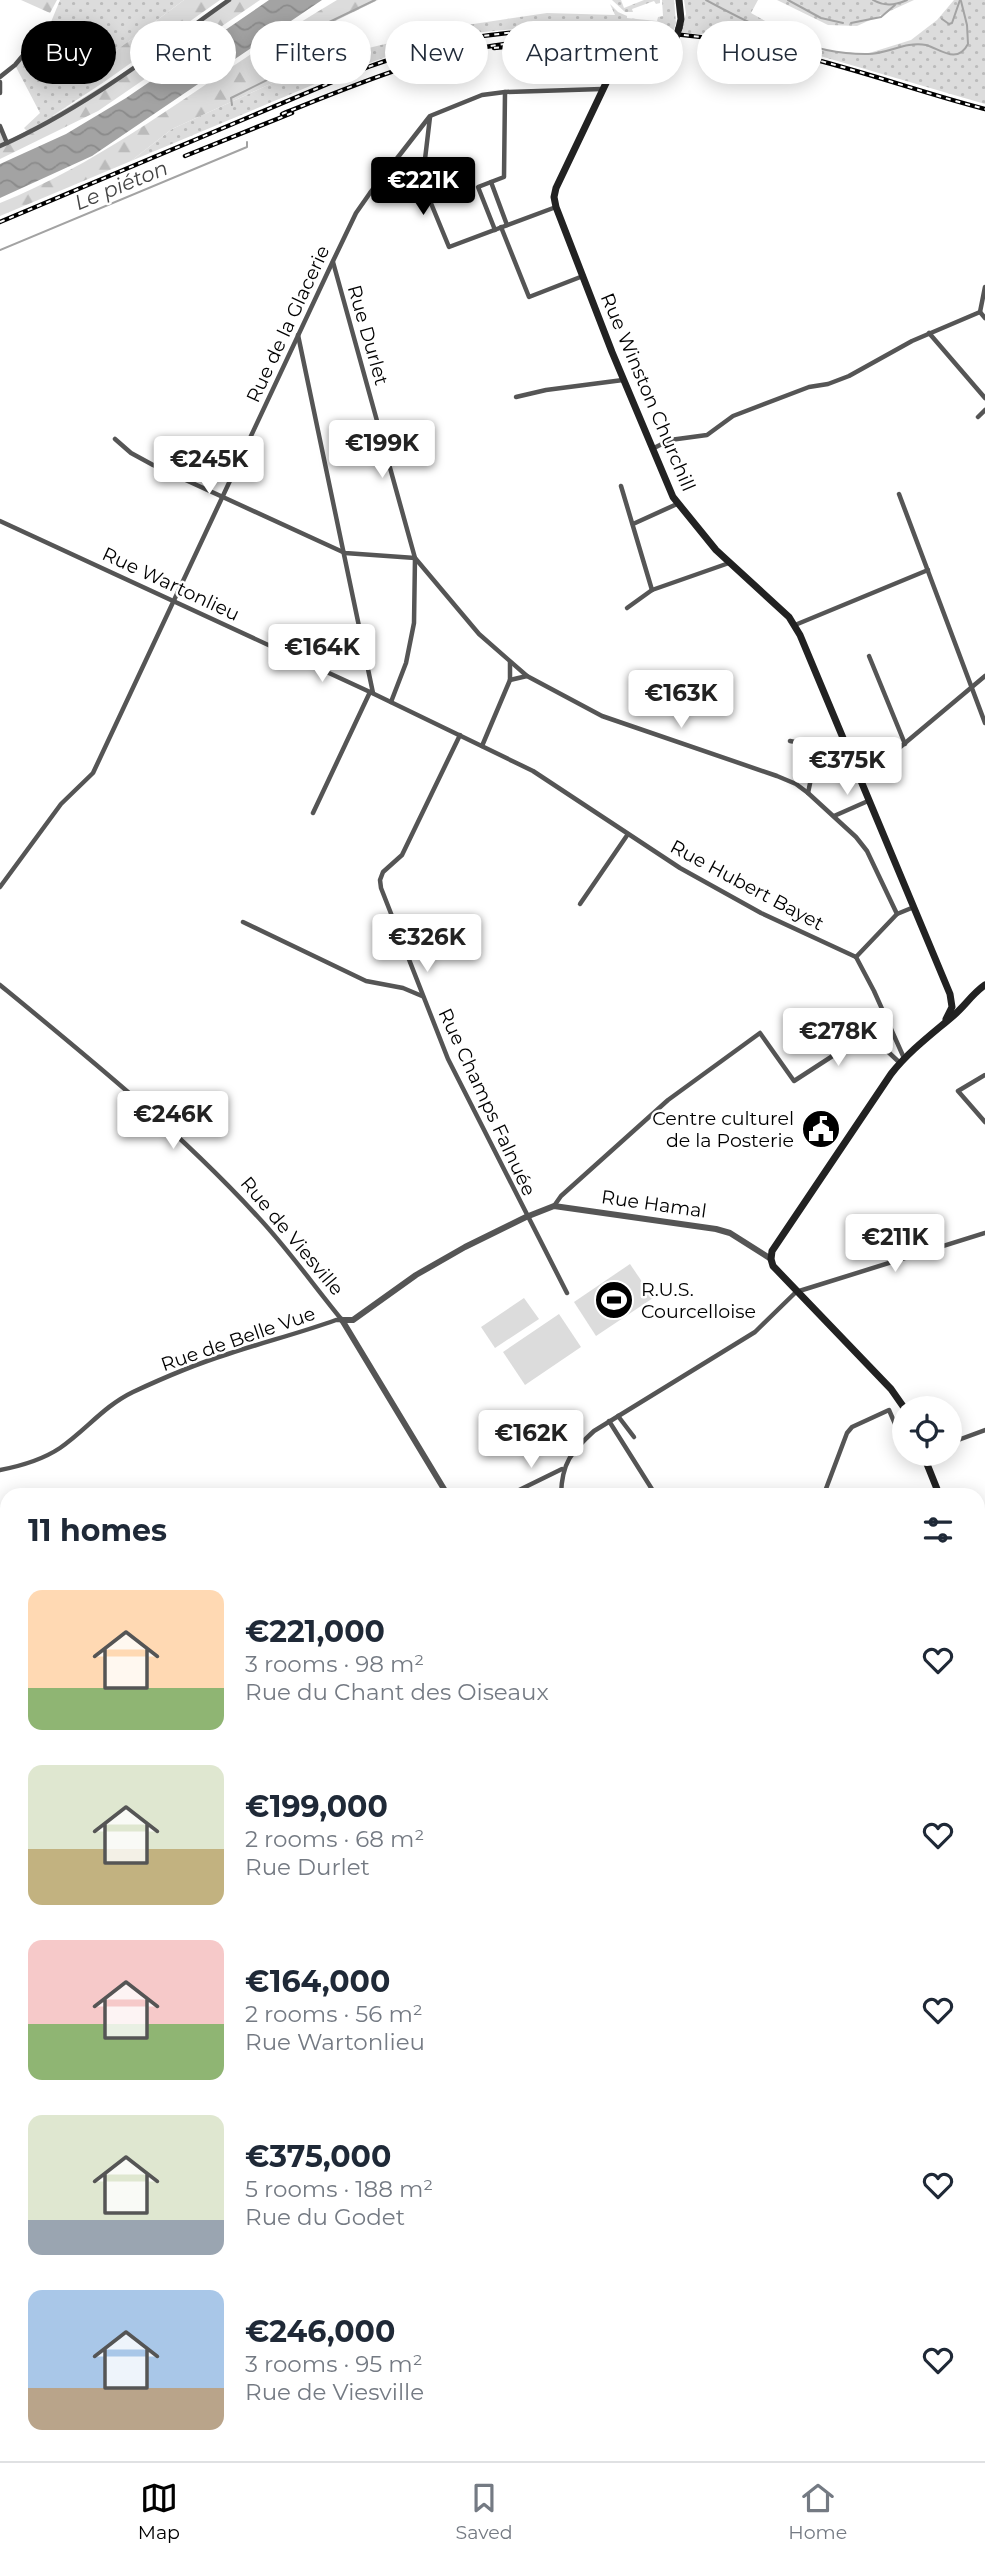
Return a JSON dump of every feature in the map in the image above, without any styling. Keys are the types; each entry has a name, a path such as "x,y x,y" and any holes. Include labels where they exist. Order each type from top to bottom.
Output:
{"main road":[{"path":"556,207 556,188 602,89 612,76 638,75 669,57 681,19 680,0"},
{"name":"Rue Winston Churchill","path":"556,207 623,380 677,504 729,563 795,625 956,1005"},
{"path":"896,1396 773,1266 772,1251 902,1061 946,1019 955,1014 956,1005 967,1002 970,996 985,985"},
{"path":"928,1466 937,1488"}],"street":[{"path":"0,146 93,96 229,0"},
{"path":"0,93 0,80 21,58"},
{"path":"556,207 449,247 428,196 423,176 430,116 482,95 602,89"},
{"path":"495,230 478,187 504,177 505,92"},
{"name":"Rue de la Glacerie","path":"0,887 61,804 93,773 332,261 363,203 430,116"},
{"path":"0,126 7,143"},
{"path":"491,182 529,297 583,276"},
{"name":"Rue Durlet","path":"332,261 415,558 414,623 406,663 391,702"},
{"path":"980,312 985,287"},
{"path":"980,312 985,318"},
{"path":"652,449 670,440 708,435 733,416 808,387 828,384 849,376 929,333 980,312"},
{"path":"929,333 985,398"},
{"path":"298,335 345,552 372,693 313,813"},
{"path":"516,397 546,390 623,380"},
{"path":"978,417 985,410"},
{"path":"115,439 131,453 153,466 345,552 415,558 479,634 527,676 602,716 796,784 834,816 867,851 897,914"},
{"path":"621,486 652,590"},
{"path":"899,494 985,723"},
{"path":"633,524 677,504"},
{"name":"Rue Wartonlieu","path":"0,521 482,746"},
{"path":"627,608 652,590 729,563"},
{"path":"795,625 928,570"},
{"path":"869,656 905,744"},
{"path":"482,746 510,680 510,661"},
{"path":"510,680 527,676"},
{"path":"861,780 985,676"},
{"name":"Rue Champs Falnuée","path":"460,735 402,855 389,865 380,880 448,1059 526,1217"},
{"path":"790,741 806,744 813,769 808,793"},
{"name":"Rue Hubert Bayet","path":"482,746 533,771 680,868 761,913 856,957"},
{"path":"834,816 870,800"},
{"path":"580,904 628,834"},
{"path":"902,1061 874,992 856,957 897,914 915,907"},
{"path":"243,922 366,981 403,988 422,996"},
{"name":"Rue de Viesville","path":"0,985 88,1057 221,1178 295,1259 342,1320 440,1488"},
{"path":"554,1206 561,1196 668,1100 760,1033 794,1081 868,1033 888,1025"},
{"path":"868,1033 902,1061"},
{"path":"985,1075 958,1091 985,1122"},
{"path":"978,1113 985,1112"},
{"name":"Rue Hamal","path":"342,1320 353,1320 416,1275 474,1243 554,1206 716,1229 730,1233 771,1259"},
{"path":"526,1217 567,1293"},
{"path":"561,1488 563,1469 580,1444 609,1421 755,1332 796,1292 985,1233"},
{"name":"Rue de Belle Vue","path":"0,1470 48,1455 73,1438 100,1413 133,1393 227,1354 342,1320"},
{"path":"826,1488 847,1433 852,1427 889,1410 892,1417"},
{"path":"618,1416 634,1437"},
{"path":"609,1421 651,1488"},
{"path":"962,1439 985,1430"},
{"path":"523,1488 563,1469"}],"green space":[{"path":"21,0 57,0 50,13"},
{"path":"60,0 184,0 156,21 130,21 130,40 116,51 116,21 51,21"},
{"path":"184,0 220,0 190,21 156,21"},
{"path":"231,0 260,0 229,21 201,21"},
{"path":"337,0 378,0 335,21 303,21"},
{"path":"612,0 621,0 624,8 644,0 660,0 660,3 656,4 654,1 632,9 633,12 625,12"},
{"path":"662,0 674,0 676,21 657,21 658,17 663,16"},
{"path":"684,0 758,0 751,13 765,21 697,21 697,34 683,33 686,14"},
{"path":"777,0 914,0 857,26 828,25"},
{"path":"954,0 985,0 985,104 822,56 822,50 866,54 911,40 937,20"},
{"path":"610,4 627,18 657,21 502,21 502,30 488,32 488,22 547,13 615,15"},
{"path":"130,40 130,64 116,74 116,51"},
{"path":"385,44 385,57 371,62 371,47"},
{"path":"250,55 250,84 270,84 172,129 131,161 0,216 0,203 102,152 207,84 236,84 236,65"},
{"path":"21,58 21,77 15,65"},
{"path":"130,68 130,84 137,84 98,111 0,159 0,130 6,142 105,84 116,84 116,77"},
{"path":"25,84 101,84 28,132 24,128 40,113"},
{"path":"270,84 315,84 131,161 172,129"},
{"name":"R.U.S. Courcelloise","path":"630,1264 653,1298 596,1336 574,1302"},
{"path":"524,1298 539,1319 495,1348 481,1327"},
{"path":"559,1314 581,1347 525,1385 503,1352"}],"water":[{"path":"269,0 322,0 291,21 250,21 250,49 236,58 236,23"},
{"path":"146,84 198,84 92,156 0,198 0,164 66,134"}],"waterway":[{"name":"Le piéton","path":"232,105 231,98 314,54 316,33 321,26 375,0"},
{"path":"706,0 784,38 825,50 868,54 919,44 954,55 959,54 968,44 961,1"},
{"path":"788,0 821,18 843,23"},
{"name":"Le piéton","path":"873,0 882,4 907,0"},
{"name":"Le piéton","path":"942,19 952,23 960,0"},
{"path":"851,23 881,17 895,5"},
{"name":"Le piéton","path":"0,250 247,147 247,142"}],"railway":[{"path":"0,222 368,67 439,44 506,33 591,29 676,34 719,40 824,62 985,109"},
{"path":"282,114 419,63 502,45"},
{"path":"494,48 502,47"},
{"path":"185,156 292,113"}],"place":[{"name":"Centre culturel de la Posterie","path":"821,1129"},
{"name":"R.U.S. Courcelloise","path":"614,1300"}]}
